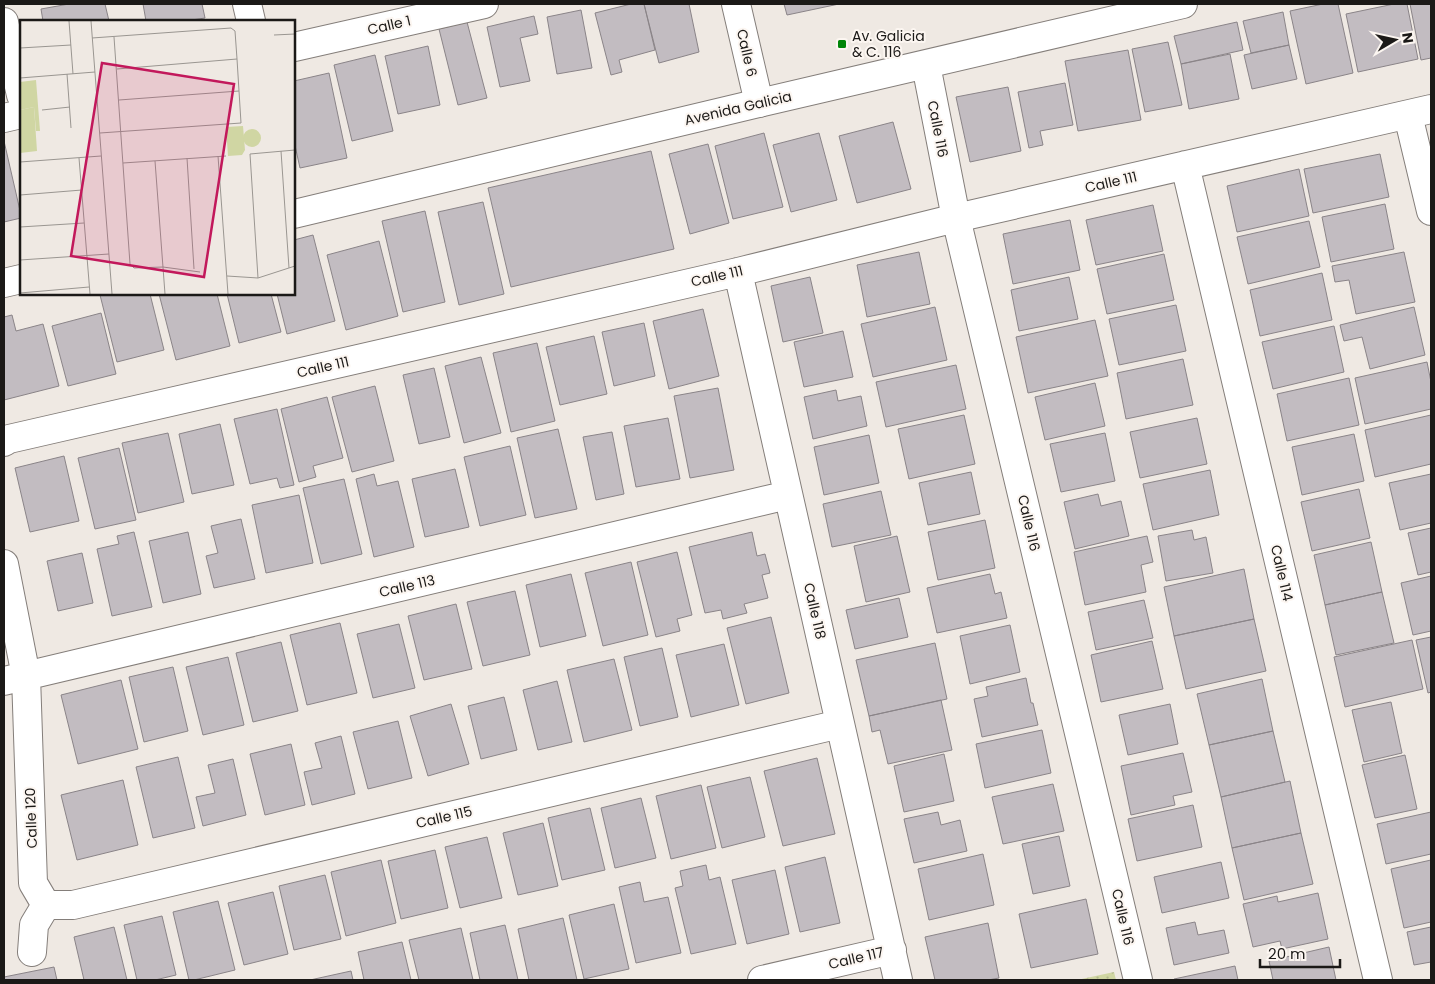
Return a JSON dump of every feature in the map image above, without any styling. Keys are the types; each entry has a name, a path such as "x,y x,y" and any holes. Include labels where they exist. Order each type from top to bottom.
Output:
{"street":[{"path":"247,4 251,20"},
{"name":"Calle 1","path":"295,47 484,4"},
{"name":"Calle 6","path":"736,4 759,103"},
{"name":"Avenida Galicia","path":"295,214 1183,4"},
{"path":"4,22 20,91"},
{"name":"Calle 116","path":"926,65 956,218 1138,980"},
{"path":"1420,112 1431,211"},
{"name":"Calle 111","path":"4,442 19,436 738,272 956,218 1420,112"},
{"path":"4,118 20,114"},
{"name":"Calle 114","path":"1185,166 1378,980"},
{"name":"Calle 118","path":"738,272 898,980"},
{"path":"4,283 20,279"},
{"name":"Calle 113","path":"15,679 788,495"},
{"name":"Calle 120","path":"4,564 33,883 46,905"},
{"name":"Calle 115","path":"46,905 73,905 840,724"},
{"path":"32,952 34,925 46,905"},
{"name":"Calle 117","path":"762,980 892,950"}],"green space":[{"path":"1114,972 1116,980 1077,980"}],"building":[{"path":"69,4 105,4 109,20 43,20 41,9"},
{"path":"143,4 202,4 205,18 192,20 146,20"},
{"path":"631,4 644,4 655,50 619,60 622,72 611,75 595,13"},
{"path":"644,4 689,4 699,52 659,63"},
{"path":"784,4 839,4 787,15"},
{"path":"1323,4 1338,4 1353,73 1306,84 1290,11"},
{"path":"1394,4 1407,4 1418,59 1358,72 1346,14"},
{"path":"1410,4 1431,4 1431,58 1421,60"},
{"path":"581,10 592,68 557,74 547,17"},
{"path":"1283,12 1289,45 1251,53 1243,21"},
{"path":"534,16 538,34 520,38 530,81 500,87 487,27"},
{"path":"467,22 487,98 458,105 439,29"},
{"path":"1237,22 1243,50 1181,64 1174,36"},
{"path":"1168,42 1182,105 1145,112 1132,49"},
{"path":"1289,45 1297,79 1252,89 1244,55"},
{"path":"428,46 440,105 398,114 385,56"},
{"path":"1128,50 1141,120 1078,131 1065,61"},
{"path":"1230,54 1239,99 1189,109 1181,64"},
{"path":"375,55 393,131 352,141 334,65"},
{"path":"329,73 347,158 300,168 295,146 295,81"},
{"path":"1065,83 1073,125 1040,131 1043,145 1029,148 1018,92"},
{"path":"1008,87 1021,151 970,162 956,97"},
{"path":"893,122 911,189 857,203 839,136"},
{"path":"764,133 783,207 733,219 715,146"},
{"path":"819,133 837,200 791,212 773,145"},
{"path":"4,141 20,211 20,218 4,222"},
{"path":"708,144 729,223 690,234 669,154"},
{"path":"651,151 674,249 511,287 488,188"},
{"path":"1380,154 1389,197 1313,213 1304,169"},
{"path":"1299,169 1309,216 1237,232 1227,186"},
{"path":"483,202 504,294 459,305 438,212"},
{"path":"1385,204 1394,249 1331,262 1322,217"},
{"path":"1153,205 1163,251 1096,265 1086,220"},
{"path":"425,211 445,302 403,312 382,221"},
{"path":"1070,220 1080,270 1013,284 1003,234"},
{"path":"1309,221 1320,267 1248,284 1237,237"},
{"path":"313,235 335,321 287,334 277,295 295,295 295,240"},
{"path":"379,241 398,316 346,330 327,255"},
{"path":"919,252 930,304 867,317 857,265"},
{"path":"1404,252 1415,302 1356,314 1349,280 1335,282 1332,266"},
{"path":"1164,254 1174,300 1107,314 1097,269"},
{"path":"1322,273 1332,320 1260,336 1250,290"},
{"path":"810,277 823,333 783,342 771,286"},
{"path":"1069,277 1078,319 1019,331 1011,290"},
{"path":"100,295 150,295 164,350 117,362"},
{"path":"159,295 217,295 230,346 176,360"},
{"path":"227,295 271,295 281,332 239,343"},
{"path":"1176,305 1186,351 1119,365 1109,319"},
{"path":"935,307 947,360 873,377 861,324"},
{"path":"1414,307 1425,355 1370,369 1362,337 1344,341 1340,325"},
{"path":"703,309 719,376 669,389 653,321"},
{"path":"101,313 116,374 68,386 52,326"},
{"path":"12,315 16,331 43,324 59,386 4,400 4,317"},
{"path":"1095,320 1108,376 1028,393 1016,337"},
{"path":"644,323 655,376 614,386 602,332"},
{"path":"1334,326 1344,372 1273,389 1262,342"},
{"path":"843,331 853,377 804,387 794,342"},
{"path":"594,336 607,394 560,405 546,347"},
{"path":"537,343 555,421 511,432 493,353"},
{"path":"481,357 501,433 464,443 445,366"},
{"path":"1183,359 1193,405 1126,419 1117,373"},
{"path":"1427,362 1431,382 1431,409 1365,424 1355,378"},
{"path":"956,365 966,409 886,427 876,382"},
{"path":"434,368 450,437 419,444 403,375"},
{"path":"1349,378 1359,425 1287,441 1277,394"},
{"path":"1095,383 1105,426 1045,440 1035,397"},
{"path":"375,386 394,461 352,472 332,397"},
{"path":"718,388 734,470 690,478 674,396"},
{"path":"836,390 838,401 861,396 867,426 813,439 804,397"},
{"path":"327,397 343,458 313,466 316,477 299,482 281,409"},
{"path":"277,409 294,485 280,488 277,478 250,484 234,419"},
{"path":"964,415 975,464 909,479 898,429"},
{"path":"1431,415 1431,464 1375,477 1365,430"},
{"path":"668,418 680,479 636,487 624,426"},
{"path":"1197,418 1207,464 1140,478 1130,432"},
{"path":"220,424 234,485 192,494 179,434"},
{"path":"558,429 577,509 535,518 517,438"},
{"path":"612,432 624,494 596,500 583,437"},
{"path":"168,433 184,502 138,513 122,443"},
{"path":"1105,433 1115,481 1061,492 1050,444"},
{"path":"1354,434 1364,481 1302,495 1292,447"},
{"path":"869,435 879,483 824,495 814,447"},
{"path":"510,446 526,515 480,526 464,457"},
{"path":"119,448 136,520 95,529 78,458"},
{"path":"64,456 79,521 30,532 15,468"},
{"path":"455,469 469,527 425,537 412,479"},
{"path":"1210,470 1219,515 1153,530 1143,484"},
{"path":"971,472 980,514 928,525 919,483"},
{"path":"374,474 377,486 398,481 414,547 374,557 356,479"},
{"path":"1431,474 1431,523 1400,530 1389,483"},
{"path":"344,479 362,554 321,564 303,488"},
{"path":"1359,489 1370,538 1312,551 1301,502"},
{"path":"881,491 891,535 832,547 823,504"},
{"path":"1098,494 1101,506 1121,501 1129,536 1075,549 1064,502"},
{"path":"299,495 313,563 266,573 252,505"},
{"path":"241,519 255,579 214,588 206,556 218,553 211,526"},
{"path":"985,520 995,568 938,580 928,532"},
{"path":"1431,528 1431,572 1418,575 1408,533"},
{"path":"1192,530 1194,540 1206,537 1213,573 1166,581 1158,536"},
{"path":"134,532 152,607 112,616 97,549 119,544 117,536"},
{"path":"188,532 201,594 163,603 149,541"},
{"path":"752,532 757,556 765,554 770,573 762,575 768,598 744,604 747,613 723,619 721,610 705,613 689,547"},
{"path":"897,536 910,592 866,602 854,546"},
{"path":"1147,536 1153,562 1141,565 1146,592 1085,605 1074,552"},
{"path":"1371,542 1382,592 1325,605 1314,555"},
{"path":"677,552 692,615 677,619 680,631 656,637 637,562"},
{"path":"82,553 93,603 58,611 47,561"},
{"path":"631,562 648,635 603,646 585,573"},
{"path":"1244,569 1254,619 1174,636 1164,587"},
{"path":"571,574 586,636 540,647 526,585"},
{"path":"990,574 995,594 1001,592 1007,618 937,633 927,588"},
{"path":"1431,576 1431,631 1413,635 1401,583"},
{"path":"515,591 530,655 483,666 467,602"},
{"path":"1382,592 1394,643 1336,655 1325,605"},
{"path":"899,598 908,637 855,649 846,610"},
{"path":"1144,600 1153,638 1096,650 1088,612"},
{"path":"456,604 472,669 424,680 408,616"},
{"path":"771,617 789,693 746,704 727,628"},
{"path":"1254,619 1266,671 1186,689 1174,636"},
{"path":"340,623 357,693 307,705 290,635"},
{"path":"399,624 415,688 373,698 357,634"},
{"path":"1010,625 1020,672 970,684 960,636"},
{"path":"1431,637 1431,692 1428,693 1416,640"},
{"path":"1412,640 1423,689 1345,707 1334,657"},
{"path":"1152,641 1163,689 1101,702 1091,655"},
{"path":"281,642 298,711 253,722 236,653"},
{"path":"935,643 947,699 869,716 856,660"},
{"path":"724,644 739,705 691,717 676,655"},
{"path":"662,648 678,717 640,726 624,657"},
{"path":"228,657 244,725 203,735 186,667"},
{"path":"614,659 632,730 584,742 567,670"},
{"path":"173,667 188,731 144,742 129,677"},
{"path":"1026,678 1038,725 982,737 974,699 988,696 986,687"},
{"path":"1262,679 1273,731 1209,745 1197,694"},
{"path":"121,680 138,749 78,764 61,695"},
{"path":"557,681 572,742 538,750 523,690"},
{"path":"504,697 517,750 481,759 468,706"},
{"path":"941,700 952,750 888,764 880,730 872,732 869,716"},
{"path":"1391,702 1402,753 1364,762 1352,710"},
{"path":"451,704 469,764 428,776 410,716"},
{"path":"1170,704 1178,744 1128,755 1119,715"},
{"path":"398,721 412,778 368,789 353,732"},
{"path":"1042,730 1051,773 985,788 976,744"},
{"path":"1273,731 1285,782 1221,797 1209,745"},
{"path":"341,736 355,794 312,805 304,772 322,768 315,743"},
{"path":"291,744 305,805 265,815 250,754"},
{"path":"1183,753 1192,792 1173,796 1175,805 1131,815 1121,766"},
{"path":"944,754 954,801 904,812 894,766"},
{"path":"1405,755 1417,809 1375,818 1362,765"},
{"path":"178,757 195,828 153,838 136,767"},
{"path":"817,758 835,834 783,846 764,771"},
{"path":"233,759 246,815 203,826 196,797 215,793 208,765"},
{"path":"750,777 765,837 722,848 707,787"},
{"path":"123,780 138,845 77,860 61,795"},
{"path":"1290,781 1301,833 1232,848 1221,797"},
{"path":"1053,784 1064,831 1003,844 992,797"},
{"path":"701,785 716,848 671,859 656,796"},
{"path":"641,798 656,858 615,868 601,808"},
{"path":"1193,805 1202,847 1137,861 1128,819"},
{"path":"590,808 605,870 562,880 548,818"},
{"path":"938,812 941,825 960,820 967,851 914,863 904,819"},
{"path":"1431,812 1431,854 1386,864 1377,824"},
{"path":"543,823 558,886 518,895 503,833"},
{"path":"1301,833 1313,884 1244,900 1232,848"},
{"path":"1059,836 1070,886 1033,894 1022,844"},
{"path":"487,837 502,898 460,908 445,847"},
{"path":"435,850 448,908 401,919 388,861"},
{"path":"983,854 994,905 929,920 918,869"},
{"path":"825,857 840,923 800,932 785,867"},
{"path":"381,860 396,923 346,936 331,872"},
{"path":"1431,860 1431,922 1404,928 1391,869"},
{"path":"1221,862 1229,898 1162,913 1154,877"},
{"path":"706,865 709,880 720,877 736,944 691,954 675,888 683,886 680,871"},
{"path":"775,870 789,934 747,944 732,880"},
{"path":"325,875 341,939 294,950 279,886"},
{"path":"640,882 644,902 668,897 681,953 636,963 619,887"},
{"path":"273,892 288,954 244,965 228,903"},
{"path":"1318,893 1328,939 1282,949 1280,941 1253,947 1243,904 1277,896 1278,902"},
{"path":"1086,899 1098,954 1031,968 1019,914"},
{"path":"218,901 235,970 189,980 173,912"},
{"path":"614,904 629,969 584,979 569,915"},
{"path":"162,916 176,975 155,980 137,980 124,925"},
{"path":"563,918 577,980 529,980 518,929"},
{"path":"1195,922 1198,935 1224,930 1229,953 1174,965 1166,928"},
{"path":"988,923 999,978 988,980 935,980 925,937"},
{"path":"505,925 518,980 480,980 470,933"},
{"path":"114,927 127,980 84,980 74,937"},
{"path":"1431,927 1431,962 1414,965 1407,932"},
{"path":"461,928 473,980 419,980 409,940"},
{"path":"402,942 411,980 364,980 358,952"},
{"path":"1329,947 1336,980 1273,980 1269,961"},
{"path":"1235,966 1238,980 1174,980 1174,979"},
{"path":"54,967 57,980 4,980 4,977"},
{"path":"351,971 353,980 310,980"}],"place":[{"name":"Av. Galicia & C. 116","path":"842,44"}]}
